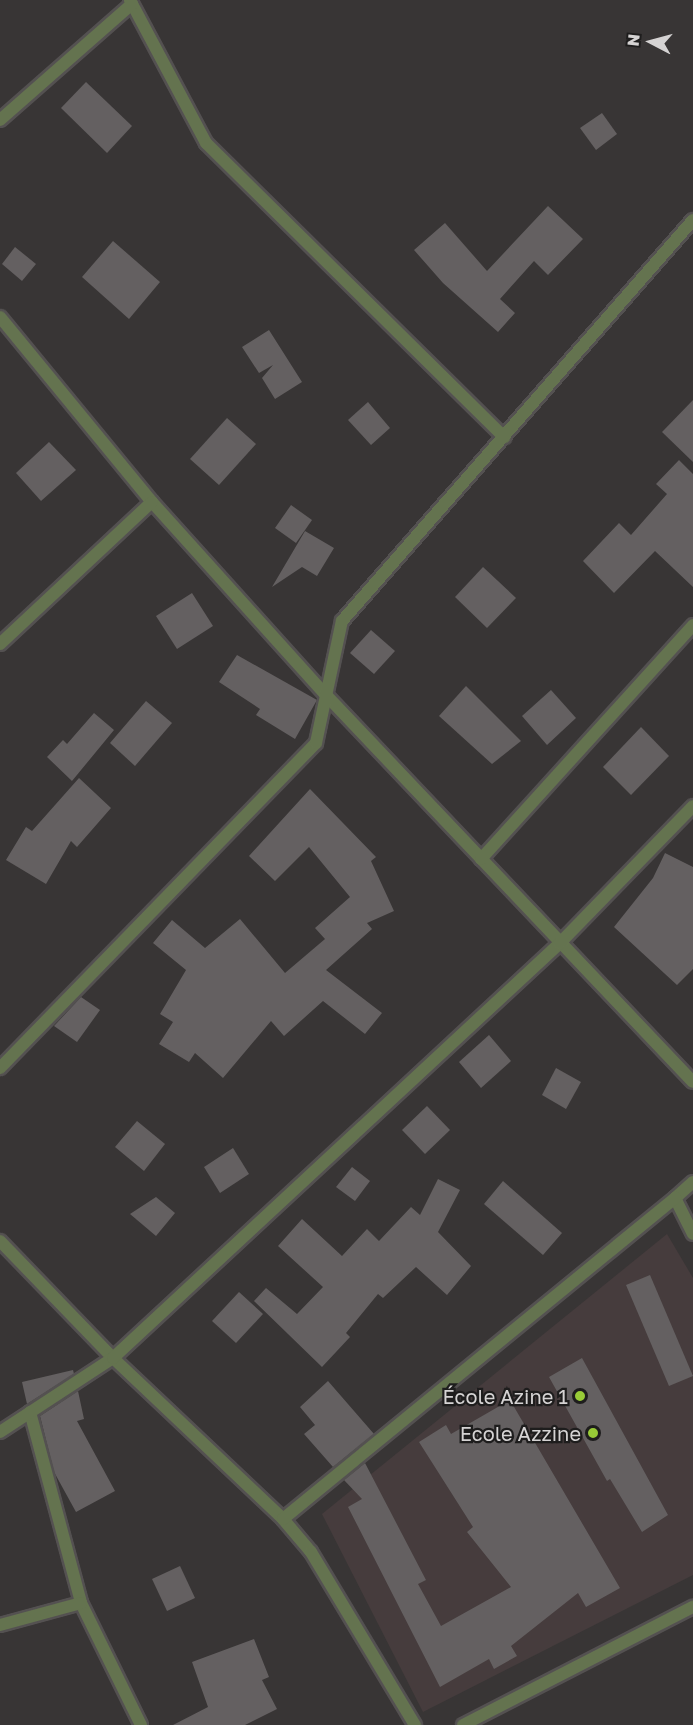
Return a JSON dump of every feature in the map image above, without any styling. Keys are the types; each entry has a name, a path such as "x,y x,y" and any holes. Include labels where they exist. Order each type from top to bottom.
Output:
{"street":[{"path":"0,120 131,2 206,143 504,437"},
{"path":"0,1068 316,743 342,621 693,220"},
{"path":"0,317 152,502 326,695 693,1082"},
{"path":"0,644 152,502"},
{"path":"481,859 693,625"},
{"path":"0,1432 113,1358 560,943 693,806"},
{"path":"283,1520 693,1182"},
{"path":"675,1198 693,1234"},
{"path":"0,1241 113,1358 283,1520 310,1552 415,1725"},
{"path":"30,1412 81,1603 141,1725"},
{"path":"0,1625 81,1603"},
{"path":"463,1725 693,1607"}],"shaded area":[{"name":"École Azine 1","path":"667,1234 693,1278 693,1575 423,1712 322,1514"}],"building":[{"path":"86,82 132,126 107,153 61,108"},
{"path":"602,113 617,134 596,150 580,128"},
{"path":"548,206 583,239 548,275 534,261 500,299 515,313 498,332 443,283 414,250 445,223 487,271"},
{"path":"113,241 160,282 129,319 82,277"},
{"path":"15,247 36,264 22,281 2,264"},
{"path":"269,330 302,382 275,399 262,378 273,365 259,373 242,347"},
{"path":"693,400 693,462 662,432"},
{"path":"368,402 390,428 371,445 348,420"},
{"path":"227,418 256,444 219,485 190,459"},
{"path":"49,442 76,470 41,501 16,473"},
{"path":"679,460 693,474 693,587 655,551 614,593 583,561 619,523 631,535 667,494 656,484"},
{"path":"291,505 312,520 296,543 275,528"},
{"path":"305,531 334,548 317,576 302,567 272,587"},
{"path":"483,567 516,598 487,628 455,597"},
{"path":"192,593 213,626 177,649 156,616"},
{"path":"371,630 395,651 374,674 350,653"},
{"path":"237,655 317,700 295,739 256,715 260,709 219,682"},
{"path":"466,686 521,741 492,764 439,716"},
{"path":"551,690 576,718 547,745 522,716"},
{"path":"146,701 172,723 135,766 110,743"},
{"path":"94,713 114,730 72,781 47,757 63,740 67,744"},
{"path":"641,727 669,756 631,795 603,767"},
{"path":"79,778 111,808 77,847 71,841 46,884 6,860 26,827 32,831"},
{"path":"310,789 376,857 371,861 394,911 367,923 372,929 326,970 382,1013 365,1034 323,1001 284,1036 271,1021 223,1078 195,1053 189,1062 159,1044 173,1022 160,1014 186,970 153,943 172,920 205,948 240,919 285,973 325,939 315,928 350,897 309,847 275,881 249,856"},
{"path":"665,853 693,867 693,969 677,985 614,927 653,878"},
{"path":"81,997 100,1010 77,1042 54,1026"},
{"path":"489,1035 511,1061 481,1088 459,1062"},
{"path":"556,1068 581,1082 566,1109 542,1095"},
{"path":"427,1106 450,1130 425,1154 402,1130"},
{"path":"137,1121 165,1144 144,1171 115,1147"},
{"path":"233,1148 249,1174 220,1193 204,1167"},
{"path":"352,1167 370,1181 355,1201 336,1187"},
{"path":"438,1179 460,1190 438,1232 471,1266 447,1295 416,1267 383,1298 378,1294 346,1333 350,1337 322,1367 254,1301 266,1288 297,1314 323,1287 278,1246 302,1219 342,1256 367,1229 379,1241 411,1207 420,1215"},
{"path":"503,1181 562,1233 543,1255 484,1204"},
{"path":"156,1197 175,1213 156,1236 130,1214"},
{"path":"650,1275 693,1376 669,1386 626,1285"},
{"path":"239,1292 263,1314 236,1343 212,1321"},
{"path":"582,1358 668,1515 642,1532 610,1479 607,1481 549,1377"},
{"path":"73,1370 74,1374 27,1404 22,1382"},
{"path":"328,1381 374,1434 333,1467 304,1434 315,1425 300,1407"},
{"path":"78,1391 84,1419 77,1421 115,1491 76,1512 54,1472 40,1416"},
{"path":"510,1400 620,1588 586,1607 578,1593 511,1646 517,1656 494,1669 489,1659 440,1687 348,1507 362,1499 344,1480 365,1463 426,1580 418,1584 441,1626 511,1587 467,1532 473,1527 419,1442 446,1425 451,1434"},
{"path":"180,1566 195,1598 167,1611 152,1579"},
{"path":"254,1639 269,1677 262,1680 277,1709 245,1725 173,1725 208,1707 192,1662"}],"place":[{"name":"École Azine 1","path":"580,1396"},
{"name":"Ecole Azzine","path":"593,1433"}]}
